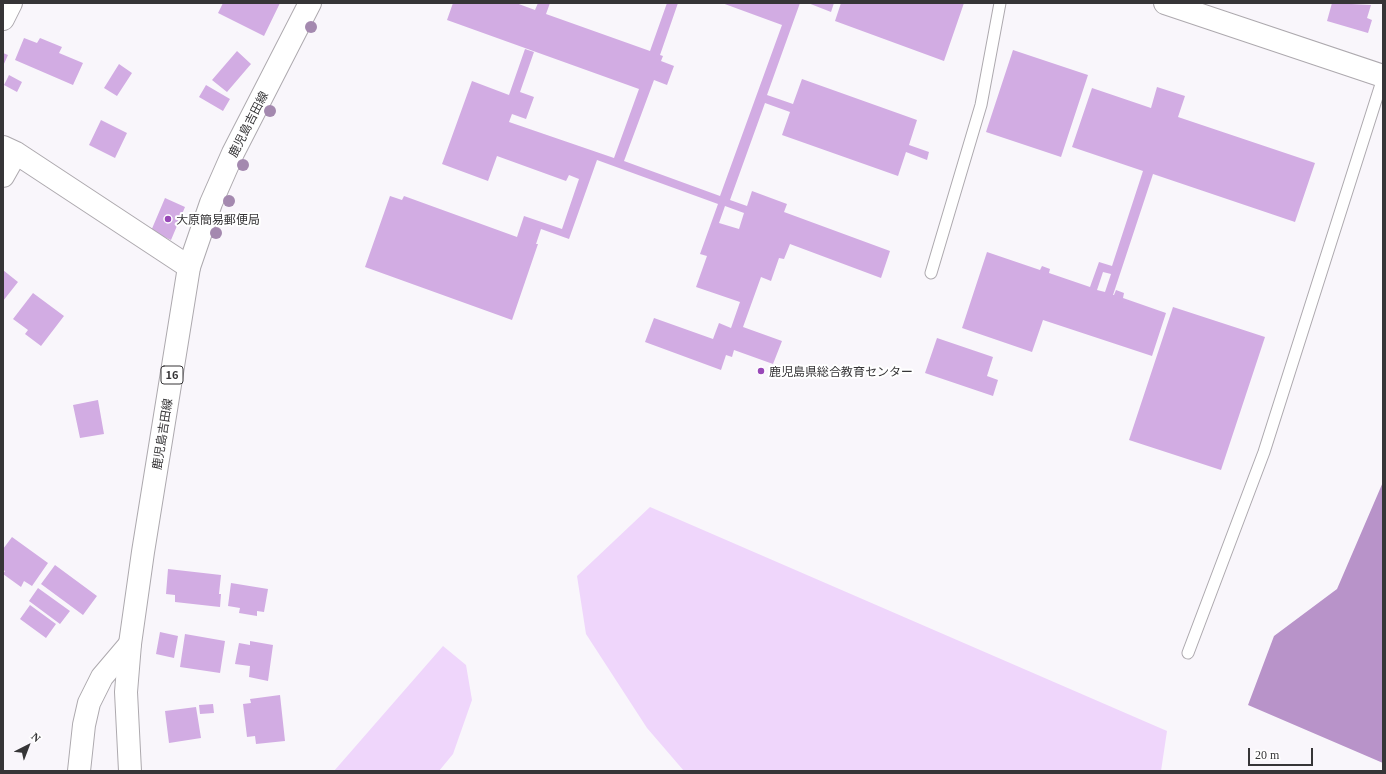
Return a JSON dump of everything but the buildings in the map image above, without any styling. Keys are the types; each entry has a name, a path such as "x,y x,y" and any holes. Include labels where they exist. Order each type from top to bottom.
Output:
{"main road":[{"path":"3,19 11,3"},
{"name":"鹿児島吉田線","path":"130,771 126,692 130,644 144,545 189,267 211,203 233,153 310,3"},
{"path":"1165,3 1383,77"},
{"path":"3,176 9,150 189,267"},
{"path":"79,771 84,726 89,703 102,677 130,644"}],"lane":[{"path":"931,273 981,105 1000,3"},
{"path":"1188,653 1264,452 1383,77"}],"shaded area":[{"path":"1383,482 1383,763 1248,705 1274,636 1337,589"},
{"path":"650,507 1167,731 1161,771 684,771 647,728 586,634 577,576"},
{"path":"443,646 466,665 472,700 453,754 439,771 334,771"}],"place":[{"name":"大原簡易郵便局","path":"168,219"},
{"name":"鹿児島県総合教育センター","path":"761,371"}]}
